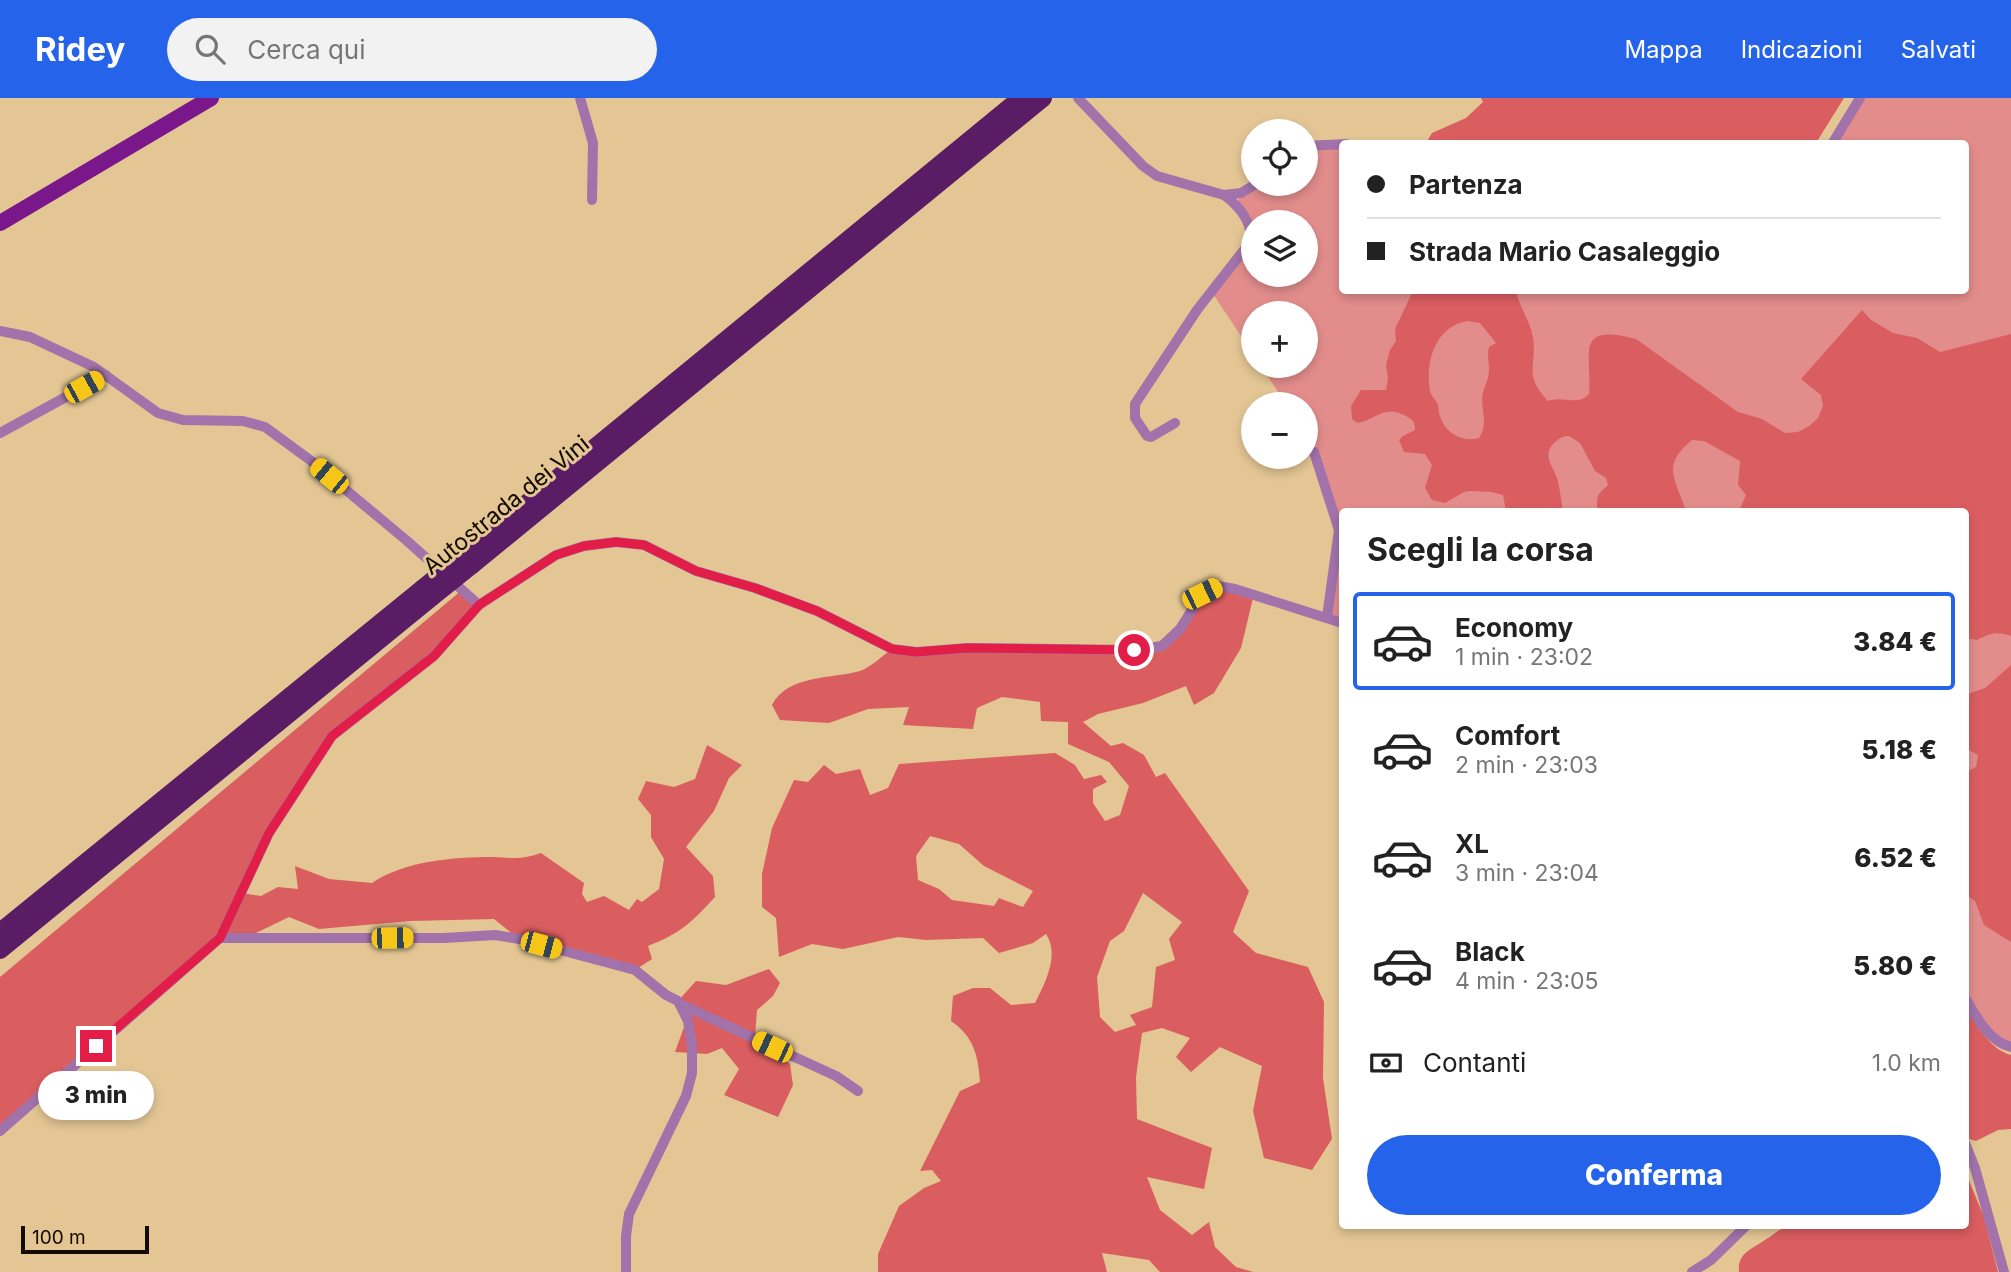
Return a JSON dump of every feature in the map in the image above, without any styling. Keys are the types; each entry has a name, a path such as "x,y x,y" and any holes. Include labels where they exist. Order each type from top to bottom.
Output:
{"highway":[{"name":"Autostrada dei Vini","path":"971,148 1021,98"},
{"name":"Autostrada dei Vini","path":"0,932 427,593 971,148 1043,98"},
{"name":"Autostrada dei Vini","path":"0,950 427,593"}],"main road":[{"path":"0,223 211,98"}],"street":[{"path":"580,98 593,143 592,200"},
{"path":"1078,98 1143,166 1157,176 1224,195 1236,204 1251,233 1251,241 1197,310 1135,404 1135,418 1147,436 1151,437 1175,423"},
{"path":"1834,140 1860,98"},
{"path":"1318,145 1339,144"},
{"path":"1224,195 1241,193"},
{"path":"0,331 30,337 94,367 158,413 183,420 243,421 265,427 310,460 479,605"},
{"path":"0,433 106,375"},
{"path":"1318,464 1339,530 1327,617"},
{"path":"0,1131 220,938 269,833 332,736 434,656 479,605 556,555 584,546 616,542 644,545 696,571 755,588 817,611 892,649 916,652 967,648 1134,650 1162,646 1180,629 1202,594 1218,586 1339,622"},
{"path":"220,938 431,938 495,935 519,939 635,970 681,1005 836,1076 858,1091"},
{"path":"1969,1004 1990,1035 2011,1047"},
{"path":"626,1272 629,1214 686,1096 692,1073 687,1014 681,1005"},
{"path":"1969,1153 2004,1272"},
{"path":"1692,1272 1711,1260 1743,1229"}],"shaded area":[{"path":"1481,98 1844,98 1818,140 1428,140 1432,133 1466,118 1483,102"},
{"path":"1860,98 2011,98 2011,1047 2004,1045 1969,1003 1969,508 1339,508 1339,530 1318,461 1318,392 1278,392 1269,378 1318,378 1318,301 1241,301 1241,336 1213,294 1241,258 1241,287 1318,287 1318,210 1243,210 1238,201 1241,196 1318,196 1318,145 1339,144 1339,294 1969,294 1969,140 1834,140"},
{"path":"1412,294 1517,294 1532,332 1533,377 1548,401 1580,400 1589,394 1590,345 1595,338 1616,335 1636,339 1738,412 1762,419 1785,433 1798,432 1818,418 1823,406 1821,395 1801,379 1862,310 1871,320 1893,333 1917,338 1940,352 2011,334 2011,636 1998,633 1977,640 1969,639 1969,508 1740,508 1746,495 1738,485 1740,461 1704,441 1692,440 1682,449 1673,466 1675,482 1685,508 1598,508 1597,499 1608,485 1606,478 1595,471 1580,443 1569,436 1554,443 1548,456 1557,478 1562,508 1505,508 1503,495 1491,492 1464,492 1445,503 1432,500 1425,488 1432,465 1425,454 1404,452 1399,440 1415,430 1412,420 1392,411 1357,423 1352,419 1351,406 1361,390 1386,390 1386,365 1396,341 1395,329","holes":["1467,321 1480,323 1496,343 1488,350 1489,373 1482,398 1483,428 1479,438 1461,438 1450,432 1442,422 1437,403 1430,391 1429,369 1435,347 1447,330"]},
{"path":"1339,530 1339,622 1327,617"},
{"path":"1218,586 1254,594 1241,648 1214,693 1194,705 1186,686 1143,703 1098,714 1083,722 1111,746 1123,743 1144,755 1156,777 1165,773 1249,891 1233,932 1256,953 1308,967 1324,1002 1323,1078 1332,1139 1312,1170 1264,1158 1253,1111 1262,1066 1220,1047 1191,1072 1176,1057 1190,1038 1162,1028 1142,1033 1136,1077 1137,1119 1212,1148 1204,1189 1147,1177 1160,1210 1192,1235 1209,1222 1215,1247 1236,1267 1253,1272 1160,1272 1149,1260 1102,1253 1107,1272 878,1272 878,1254 899,1206 924,1188 941,1181 932,1170 920,1171 960,1091 980,1082 978,1063 970,1040 951,1021 953,996 973,988 990,988 1011,1005 1035,1003 1050,969 1052,951 1046,934 1033,943 999,953 983,938 926,940 898,937 843,949 812,944 779,957 776,918 762,907 762,874 772,828 794,780 808,782 824,765 836,774 860,769 870,795 888,788 899,764 1055,753 1075,765 1084,779 1101,775 1107,782 1093,789 1093,803 1105,821 1120,815 1129,786 1109,762 1068,744 1068,722 1041,721 1040,702 1002,697 977,708 973,729 903,725 909,707 868,709 829,723 780,720 772,705 779,695 789,688 812,679 860,671 892,649 1162,646 1202,594","holes":["930,836 959,844 984,866 1033,891 1023,907 999,898 994,906 952,900 939,889 918,880 916,856","1143,893 1182,922 1169,939 1175,960 1156,967 1152,1007 1130,1015 1136,1025 1115,1032 1100,1017 1097,977 1110,941 1124,931"]},
{"path":"462,590 479,605 434,656 332,736 269,833 241,893 261,896 278,887 298,889 295,866 329,879 372,883 414,865 446,859 522,858 541,853 584,883 582,894 587,902 604,896 629,910 637,899 642,902 659,889 664,859 651,837 651,815 638,799 646,781 674,787 695,779 707,745 742,765 729,778 714,811 686,847 713,876 715,897 685,926 648,946 652,959 635,970 519,939 494,919 411,921 319,929 289,917 248,937 220,938 0,1131 0,977"},
{"path":"2011,665 2011,942 1984,925 1975,901 1969,897 1969,771 1976,767 1978,755 1969,750 1969,694 1985,688"},
{"path":"769,969 780,983 773,996 757,1010 755,1036 790,1064 793,1085 778,1117 724,1095 739,1069 722,1048 707,1054 675,1052 688,1016 678,1001 696,981 726,985"},
{"path":"1969,1012 1990,1042 2011,1055 2011,1129 1998,1130 1976,1141 1969,1139"},
{"path":"1969,1181 1984,1217 1998,1272 1739,1272 1740,1260 1746,1252 1780,1230 1969,1229"}],"route":[{"path":"96,1046 220,938 269,833 332,736 434,656 479,605 556,555 584,546 616,542 644,545 696,571 755,588 817,611 892,649 916,652 967,648 1134,650"}]}
